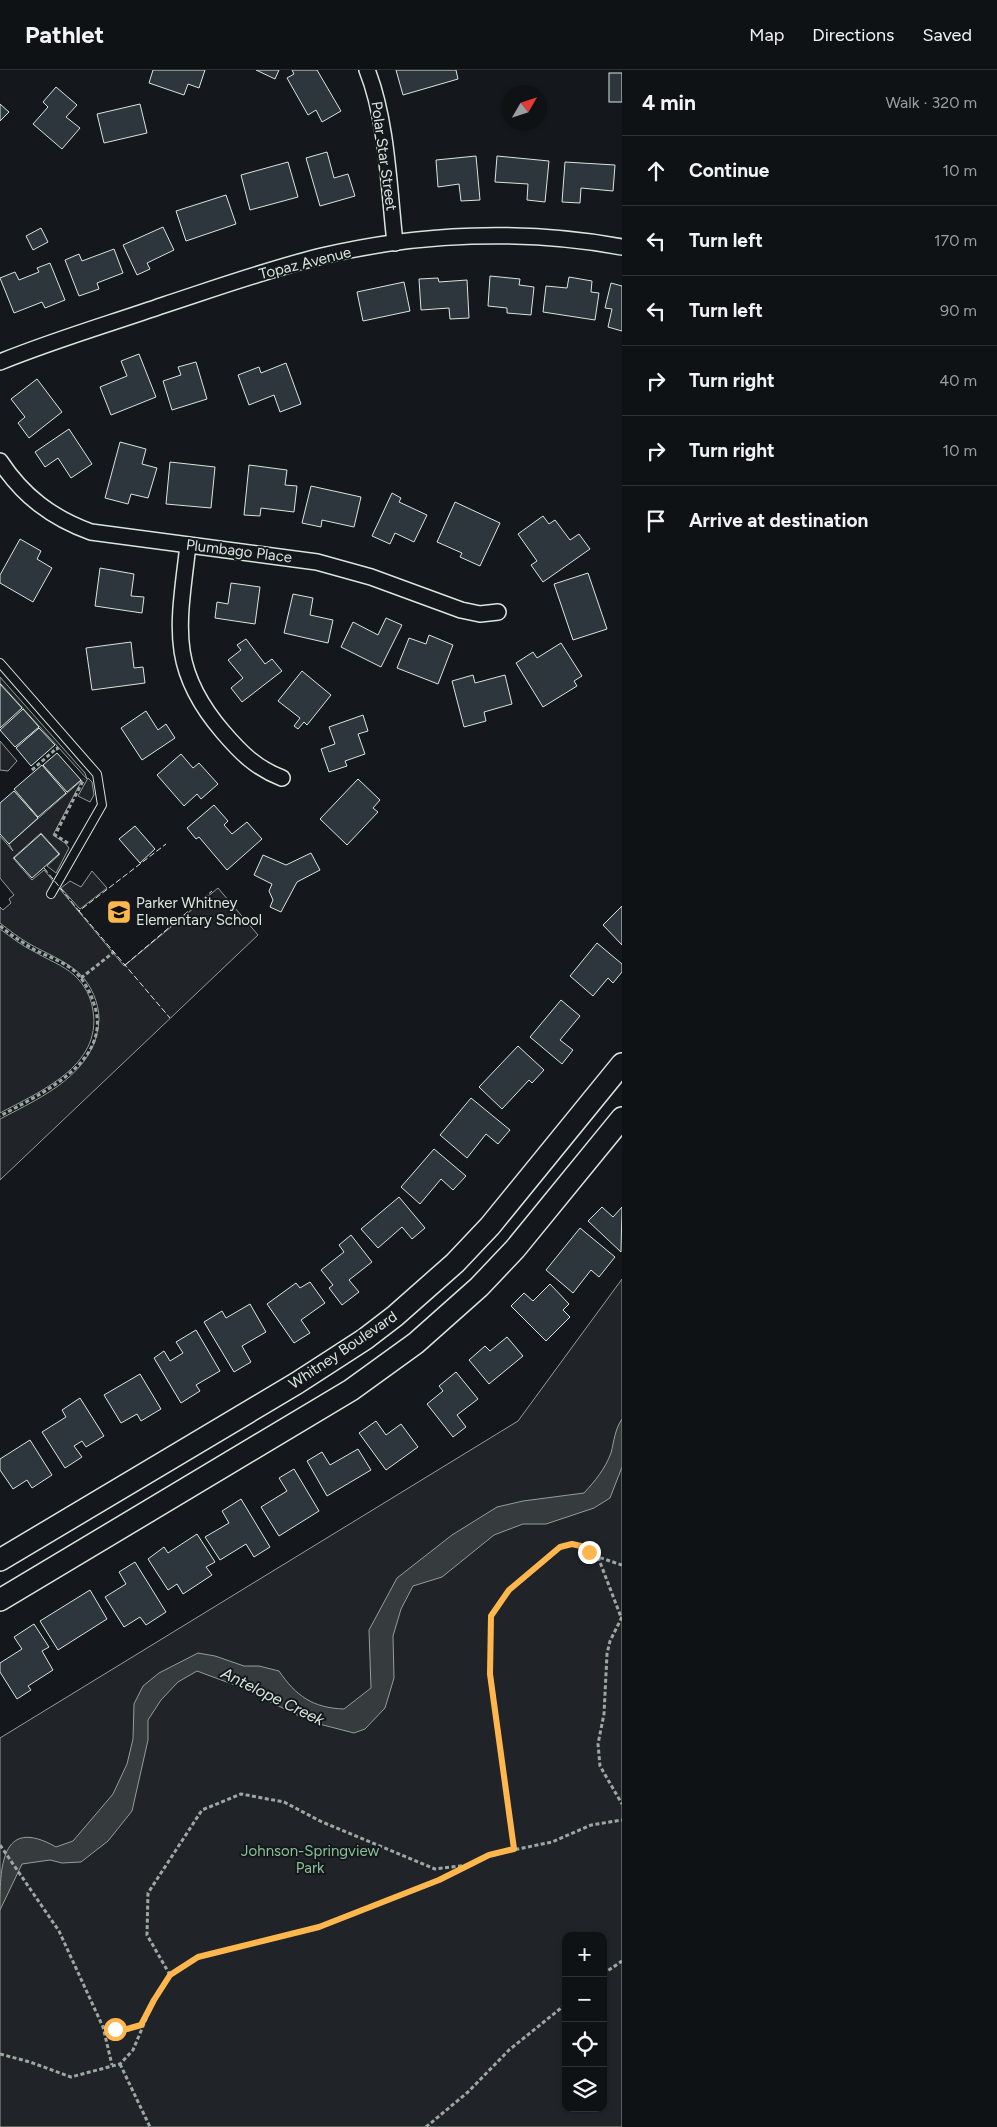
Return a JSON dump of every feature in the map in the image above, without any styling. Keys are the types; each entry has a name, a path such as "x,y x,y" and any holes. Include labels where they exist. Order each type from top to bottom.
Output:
{"street":[{"name":"Polar Star Street","path":"367,70 377,100 395,243"},
{"name":"Topaz Avenue","path":"0,362 43,345 255,275 324,256 395,243 472,236 508,236 586,241 622,247"},
{"name":"Plumbago Place","path":"0,461 10,476 29,497 53,515 72,525 115,537 317,562 363,574 461,610 480,614 498,612"},
{"path":"188,545 179,621 180,644 189,680 212,719 242,754 266,772 282,778"},
{"name":"Whitney Boulevard","path":"0,1560 297,1382 365,1339 395,1316 455,1263 490,1226 622,1064"},
{"path":"0,1600 351,1390 416,1343 479,1287 515,1249 622,1118"}],"lane":[{"path":"0,663 97,774 102,805 51,894"}],"path":[{"path":"32,770 57,748 62,754"},
{"path":"76,849 55,835 85,779 79,773"},
{"path":"0,926 35,950 72,969 81,978 90,992 98,1018 93,1042 88,1053 73,1070 58,1082 0,1116"},
{"path":"81,978 114,952"},
{"path":"514,1849 490,1674 491,1616 509,1590 560,1547 572,1544 581,1546 598,1557 622,1565"},
{"path":"598,1557 622,1617 610,1640 607,1654 604,1714 598,1744 600,1766 622,1804"},
{"path":"170,1975 147,1935 148,1893 202,1810 242,1794 284,1802 322,1822 435,1869 472,1865"},
{"path":"0,2054 37,2064 71,2077 120,2064 132,2050 141,2025 170,1975 198,1957 319,1927 428,1885 489,1855 561,1839 591,1825 622,1820"},
{"path":"0,1845 59,1931 103,2027 112,2065"},
{"path":"607,1971 622,1961"},
{"path":"426,2127 468,2092 509,2050 562,2007"},
{"path":"103,2027 127,2029 141,2025"},
{"path":"120,2064 150,2127"}],"green space":[{"path":"0,677 85,773 87,779 0,683"},
{"path":"0,741 17,761 8,771 0,770"},
{"path":"88,778 92,782 94,795 90,802 78,796"},
{"path":"82,780 53,835 69,848 56,873 47,866 60,854 41,833 13,858 32,880 44,870 124,966 218,888 258,935 0,1180 0,1119 49,1092 78,1069 89,1054 96,1038 99,1019 94,995 88,983 80,974 61,961 24,941 0,923 0,907 3,910 11,903 9,899 14,895 0,878 0,836 13,851 9,844"},
{"path":"92,871 107,888 80,909 61,888 70,881 81,887"},
{"path":"0,929 26,947 65,968 78,979 91,1001 93,1030 88,1047 78,1062 64,1075 49,1086 0,1113"},
{"name":"Johnson-Springview Park","path":"622,1279 622,2127 0,2127 0,1738 518,1421"}],"water":[{"name":"Antelope Creek","path":"622,1419 622,1467 610,1498 594,1508 546,1524 523,1524 494,1535 442,1577 413,1586 401,1609 393,1636 394,1678 385,1708 365,1729 354,1733 323,1725 297,1715 240,1687 197,1671 178,1682 161,1700 148,1720 148,1740 132,1811 108,1841 81,1862 62,1863 50,1860 22,1864 0,1910 3,1864 7,1851 14,1842 24,1838 38,1839 56,1847 73,1841 113,1794 127,1764 133,1739 134,1704 143,1686 159,1673 198,1653 215,1656 244,1666 259,1666 279,1671 285,1680 306,1699 323,1706 344,1709 371,1688 369,1630 397,1578 452,1535 497,1507 523,1501 584,1493 606,1464 611,1453 616,1431"}],"building":[{"path":"153,70 205,70 199,88 188,84 184,95 149,83"},
{"path":"256,70 279,70 275,79"},
{"path":"292,70 317,70 341,111 322,122 316,110 308,115 287,78 294,74"},
{"path":"396,70 456,70 458,79 403,95"},
{"path":"609,73 622,73 622,102 609,102"},
{"path":"56,87 77,105 66,117 80,128 62,149 33,124 48,107 43,102"},
{"path":"0,104 9,112 0,121"},
{"path":"140,104 147,133 104,143 97,114"},
{"path":"327,152 334,178 348,174 355,196 320,206 306,158"},
{"path":"476,156 480,200 461,201 459,184 438,187 436,160"},
{"path":"497,156 549,161 545,202 527,200 528,184 495,182"},
{"path":"288,162 298,197 250,210 241,175"},
{"path":"565,162 615,165 613,191 581,188 580,203 562,202"},
{"path":"226,195 236,224 186,241 176,211"},
{"path":"163,227 174,250 147,263 150,269 137,275 123,245"},
{"path":"41,228 48,242 33,250 26,236"},
{"path":"114,249 123,273 97,283 99,289 79,296 65,260 79,254 82,261"},
{"path":"50,263 65,300 45,308 42,302 14,313 0,278 15,272 19,280 39,272 37,268"},
{"path":"490,276 520,279 519,285 534,287 531,315 507,313 507,308 488,306"},
{"path":"569,277 592,281 591,292 599,293 595,320 543,312 546,286 567,288"},
{"path":"438,278 439,282 467,280 469,318 450,319 449,308 421,310 419,279"},
{"path":"404,282 410,311 363,321 357,292"},
{"path":"611,283 622,286 622,331 608,327 612,309 605,308"},
{"path":"139,354 156,397 111,415 100,387 127,376 121,361"},
{"path":"196,362 207,399 172,410 163,381 181,375 178,367"},
{"path":"286,363 301,404 280,412 274,395 249,405 238,375 259,367 261,373"},
{"path":"37,379 62,412 29,438 18,423 25,417 11,399"},
{"path":"69,429 92,464 71,478 58,458 45,467 35,452"},
{"path":"120,442 146,449 142,464 157,468 148,498 131,494 128,504 105,498"},
{"path":"170,462 215,467 211,508 166,504"},
{"path":"249,465 287,470 285,485 297,486 294,512 261,508 260,516 244,515"},
{"path":"311,486 361,497 354,527 322,520 321,527 302,523"},
{"path":"392,493 401,498 399,502 427,515 414,542 395,533 390,544 372,536"},
{"path":"455,502 500,523 480,566 460,557 462,553 437,542"},
{"path":"543,516 549,524 555,520 570,540 579,534 590,549 543,582 531,565 537,561 518,534"},
{"path":"20,539 41,551 37,559 52,568 33,602 0,583 0,575"},
{"path":"100,568 134,574 131,596 144,597 142,613 95,606"},
{"path":"588,573 607,629 573,640 554,584"},
{"path":"231,583 260,587 255,624 215,618 217,602 228,604"},
{"path":"293,594 313,598 310,615 333,620 328,643 284,633"},
{"path":"386,618 402,625 381,667 341,647 353,622 378,635"},
{"path":"429,635 453,645 438,684 397,668 409,638 426,644"},
{"path":"246,639 265,664 272,659 282,671 242,702 231,688 243,678 228,660 241,650 237,645"},
{"path":"131,642 134,668 143,667 145,683 92,690 86,648"},
{"path":"561,643 582,676 574,681 577,686 543,707 516,663 533,652 537,658"},
{"path":"302,671 331,695 307,725 304,722 298,729 294,726 300,718 278,701"},
{"path":"473,675 475,683 505,675 512,704 484,712 486,721 464,727 452,681"},
{"path":"0,684 22,708 0,728"},
{"path":"23,709 39,727 15,747 0,730"},
{"path":"146,711 158,730 166,724 175,738 142,760 121,728"},
{"path":"363,715 368,731 358,734 365,754 345,761 347,766 329,772 321,749 335,744 329,727"},
{"path":"39,728 55,745 31,766 16,748"},
{"path":"57,753 81,780 67,792 43,765"},
{"path":"181,754 193,768 199,763 218,784 201,799 197,794 184,806 157,775"},
{"path":"42,765 66,793 38,817 14,789"},
{"path":"358,779 380,800 373,808 378,812 347,845 320,819"},
{"path":"14,791 38,818 9,844 0,834 0,803"},
{"path":"214,805 228,821 224,825 232,834 247,822 262,839 227,870 199,837 196,839 187,828"},
{"path":"135,826 155,849 140,863 119,839"},
{"path":"41,834 59,854 32,878 14,858"},
{"path":"311,853 320,870 297,882 281,912 270,907 273,900 269,891 272,884 254,875 263,855 286,865"},
{"path":"622,906 622,945 603,925"},
{"path":"597,943 622,964 622,972 613,983 608,978 593,996 570,976"},
{"path":"561,1000 580,1016 560,1040 573,1050 562,1064 530,1037"},
{"path":"518,1046 544,1070 532,1083 529,1080 502,1109 479,1087"},
{"path":"471,1098 510,1130 498,1144 486,1134 467,1158 440,1135"},
{"path":"434,1149 466,1176 453,1190 441,1179 420,1204 401,1187"},
{"path":"399,1197 425,1228 412,1239 402,1227 378,1248 361,1229"},
{"path":"602,1207 613,1217 622,1207 621,1252 588,1221"},
{"path":"580,1228 615,1257 599,1277 591,1270 573,1293 546,1270"},
{"path":"351,1235 372,1262 349,1280 359,1292 342,1305 329,1288 333,1285 321,1270 344,1252 339,1245"},
{"path":"310,1282 325,1303 301,1320 310,1333 294,1343 267,1304 296,1283 300,1288"},
{"path":"550,1284 569,1304 563,1310 570,1317 546,1341 511,1306 524,1293 533,1301"},
{"path":"250,1304 266,1332 242,1346 251,1362 234,1372 204,1322 222,1311 226,1318"},
{"path":"196,1330 220,1371 196,1385 200,1391 181,1403 154,1358 164,1351 170,1361 183,1353 176,1342"},
{"path":"507,1337 523,1356 489,1384 469,1360 485,1346 490,1351"},
{"path":"456,1372 478,1399 457,1415 466,1427 453,1437 427,1404 443,1391 439,1386"},
{"path":"140,1374 161,1409 141,1421 137,1414 121,1423 104,1395"},
{"path":"80,1398 104,1436 86,1447 82,1441 74,1446 82,1457 65,1468 42,1432 66,1417 62,1410"},
{"path":"376,1421 386,1435 401,1424 418,1447 386,1470 359,1433"},
{"path":"30,1440 52,1475 32,1488 27,1480 13,1489 0,1470 0,1459"},
{"path":"358,1449 371,1470 327,1496 307,1461 322,1452 330,1465"},
{"path":"294,1469 319,1511 279,1536 261,1507 287,1491 279,1478"},
{"path":"241,1499 270,1547 254,1557 246,1544 220,1560 205,1537 229,1523 222,1511"},
{"path":"197,1534 215,1562 206,1567 212,1575 183,1594 177,1584 168,1590 148,1559 164,1547 168,1553"},
{"path":"135,1562 166,1612 146,1625 140,1617 124,1627 105,1597 126,1584 119,1572"},
{"path":"90,1590 107,1619 58,1650 40,1621"},
{"path":"34,1624 49,1647 42,1651 53,1670 28,1686 31,1690 17,1699 0,1672 0,1663 22,1649 14,1637"}],"fence":[{"path":"44,868 79,911 166,844"},
{"path":"125,965 212,891"},
{"path":"79,911 170,1018"}],"place":[{"name":"Parker Whitney Elementary School","path":"119,912"}],"route":[{"path":"115,2029 127,2029 141,2025 170,1975 198,1957 224,1949 319,1927 439,1880 489,1855 514,1849 490,1674 491,1616 509,1590 523,1576 560,1547 572,1544 581,1546 589,1552"}]}
